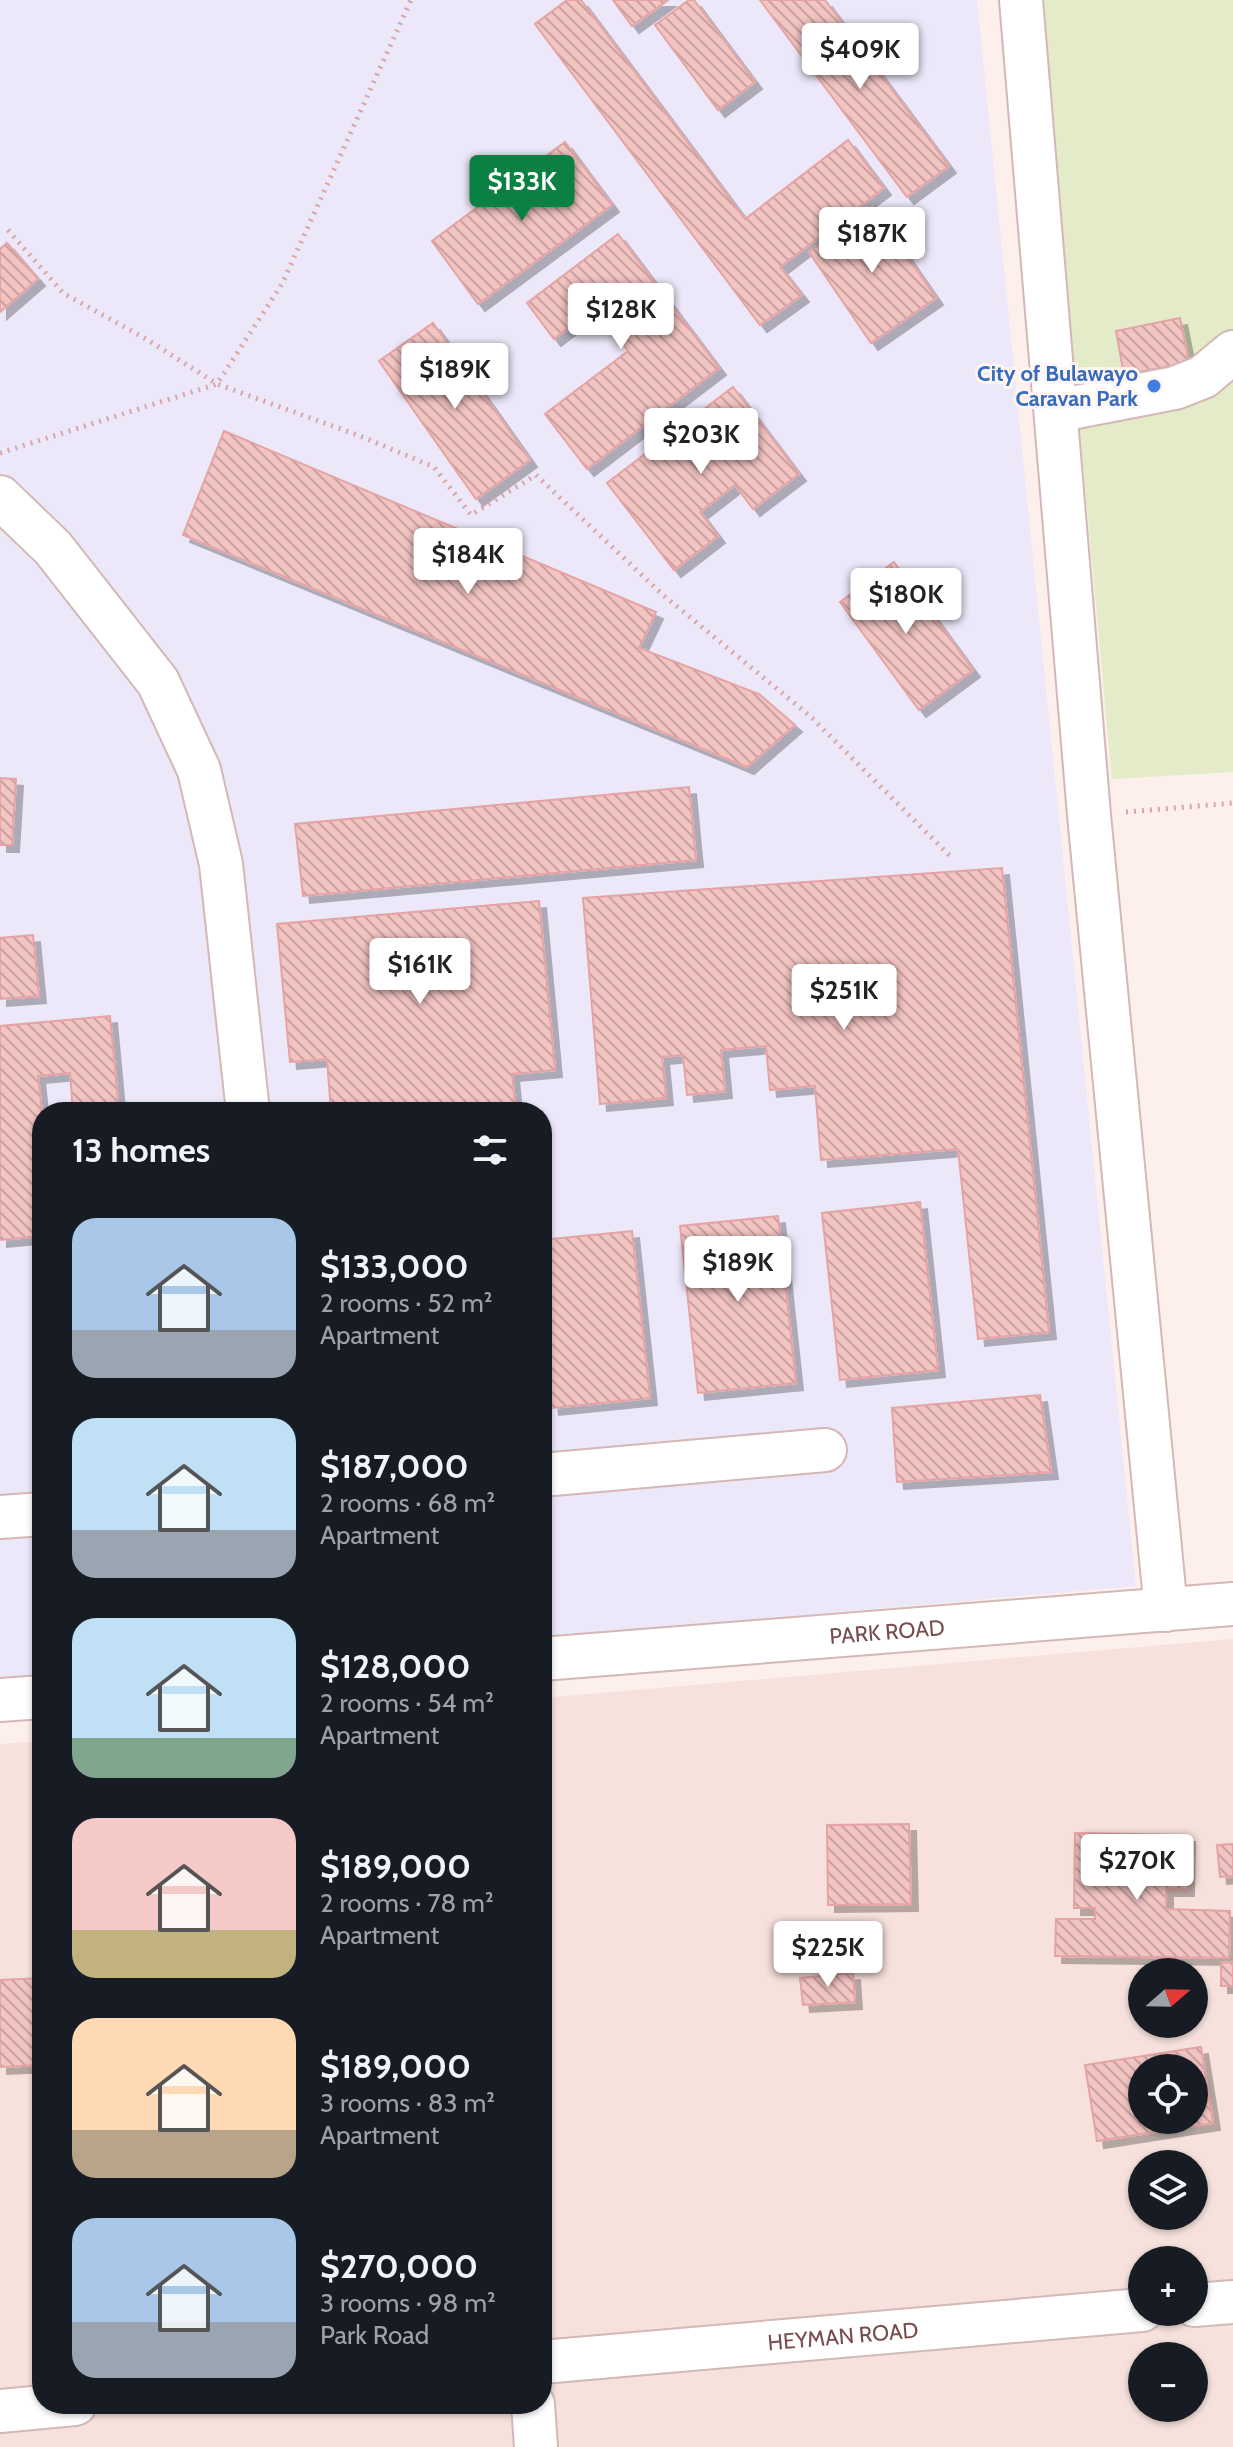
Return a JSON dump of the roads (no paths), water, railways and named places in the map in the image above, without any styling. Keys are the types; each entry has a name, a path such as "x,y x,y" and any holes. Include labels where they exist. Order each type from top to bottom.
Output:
{"street":[{"path":"1021,0 1089,815 1166,1610"},
{"path":"1056,411 1175,388 1203,377 1233,352"},
{"path":"0,497 53,548 158,682 199,770 221,864 247,1102"},
{"path":"552,1474 825,1450"},
{"path":"0,1517 32,1515"},
{"name":"PARK ROAD","path":"552,1658 1233,1604"},
{"path":"0,1700 32,1698"},
{"path":"1208,2304 1233,2302"},
{"name":"HEYMAN ROAD","path":"552,2361 1128,2311"},
{"path":"0,2411 32,2408"},
{"path":"534,2414 536,2447"}],"place":[{"name":"City of Bulawayo Caravan Park","path":"1154,386"}]}
